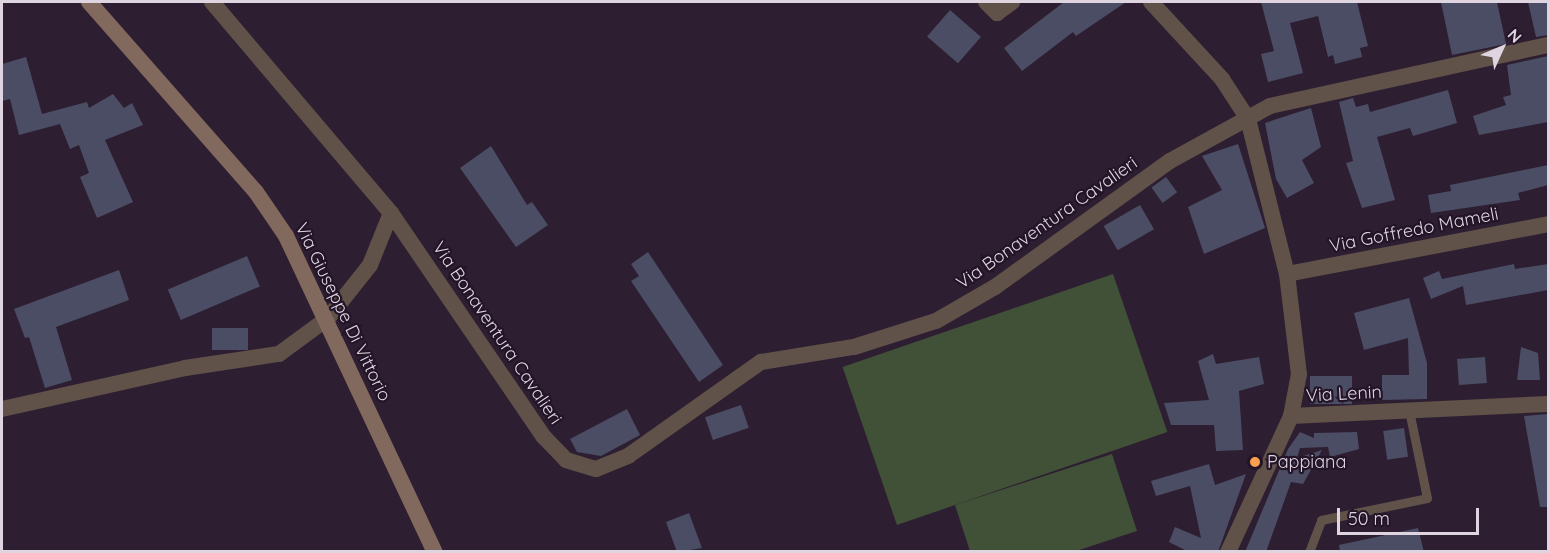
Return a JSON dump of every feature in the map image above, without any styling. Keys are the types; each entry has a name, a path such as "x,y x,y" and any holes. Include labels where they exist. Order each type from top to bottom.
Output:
{"main road":[{"name":"Via Giuseppe Di Vittorio","path":"89,2 256,192 328,318 435,552"}],"street":[{"name":"Via Bonaventura Cavalieri","path":"212,2 391,213 544,437 566,460 596,469 635,451 761,362 854,347 936,321 994,287 1170,161 1248,119 1311,93 1548,45"},
{"path":"986,2 997,13 1012,2"},
{"path":"1151,2 1222,79 1248,119 1287,274 1299,374 1291,416"},
{"path":"2,409 185,368 279,354 328,318 370,265 391,213"},
{"name":"Via Goffredo Mameli","path":"1287,274 1548,224"},
{"name":"Via Lenin","path":"1228,552 1291,416 1548,404"}],"lane":[{"path":"1309,552 1321,520 1427,498 1409,410"}],"green space":[{"path":"1113,274 1167,432 897,525 843,367"},
{"path":"1112,454 1137,531 1076,551 970,551 955,505"}],"building":[{"path":"1064,2 1126,2 1076,36 1073,32 1022,71 1004,48"},
{"path":"1261,2 1357,2 1368,46 1360,48 1362,57 1335,64 1333,55 1328,57 1318,16 1290,23 1303,73 1268,82 1261,54 1274,51"},
{"path":"1441,2 1497,2 1506,44 1452,55"},
{"path":"1528,2 1548,2 1548,35 1536,37"},
{"path":"950,10 981,37 958,63 927,36"},
{"path":"1548,56 1548,122 1479,135 1473,116 1506,105 1503,97 1511,95 1507,65"},
{"path":"26,57 42,114 87,102 89,108 113,94 124,108 132,103 143,125 105,140 133,202 97,218 80,177 89,173 79,145 70,149 60,124 19,135 10,99 2,101 2,64"},
{"path":"1448,90 1457,123 1413,136 1410,128 1377,137 1395,200 1362,208 1346,163 1353,161 1339,102 1353,98 1356,107 1368,104 1370,112"},
{"path":"1311,108 1321,147 1302,160 1314,183 1287,198 1276,179 1265,123"},
{"path":"1238,144 1265,228 1204,254 1188,207 1222,190 1202,156"},
{"path":"491,146 527,205 532,202 548,225 516,247 460,168"},
{"path":"1548,165 1548,185 1518,193 1520,200 1431,213 1428,195 1451,191 1450,185"},
{"path":"1166,177 1177,192 1163,203 1151,188"},
{"path":"1140,205 1154,229 1118,250 1104,226"},
{"path":"648,252 723,365 699,382 631,281 639,276 631,264"},
{"path":"247,256 260,286 181,320 168,290"},
{"path":"1514,264 1515,269 1548,264 1548,290 1466,305 1463,286 1431,299 1423,278 1439,271 1442,279"},
{"path":"119,270 129,300 56,327 72,380 45,388 29,337 25,338 14,309"},
{"path":"1409,298 1427,363 1427,399 1382,400 1382,375 1409,375 1408,338 1364,350 1354,313"},
{"path":"212,328 248,328 248,350 212,350"},
{"path":"1521,347 1538,353 1540,380 1517,380"},
{"path":"1213,354 1216,364 1259,357 1264,384 1239,391 1243,450 1216,451 1214,425 1171,425 1164,403 1209,400 1198,361"},
{"path":"1485,357 1487,383 1459,385 1457,359"},
{"path":"1310,376 1352,376 1352,404 1310,404"},
{"path":"741,405 749,428 713,440 705,417"},
{"path":"627,409 640,435 601,456 577,452 570,439"},
{"path":"1548,414 1548,507 1540,507 1524,416"},
{"path":"1404,428 1408,457 1387,460 1383,431"},
{"path":"1300,432 1314,438 1314,433 1357,432 1359,449 1330,457 1328,447 1300,448 1297,458 1322,450 1303,484 1291,482 1266,552 1245,552 1288,449"},
{"path":"1209,464 1215,485 1246,474 1218,552 1189,552 1169,542 1175,527 1201,538 1190,486 1156,496 1151,481"},
{"path":"689,513 702,548 677,552 666,522"},
{"path":"1418,528 1424,552 1340,552 1339,545"}],"place":[{"name":"Pappiana","path":"1255,462"}]}
